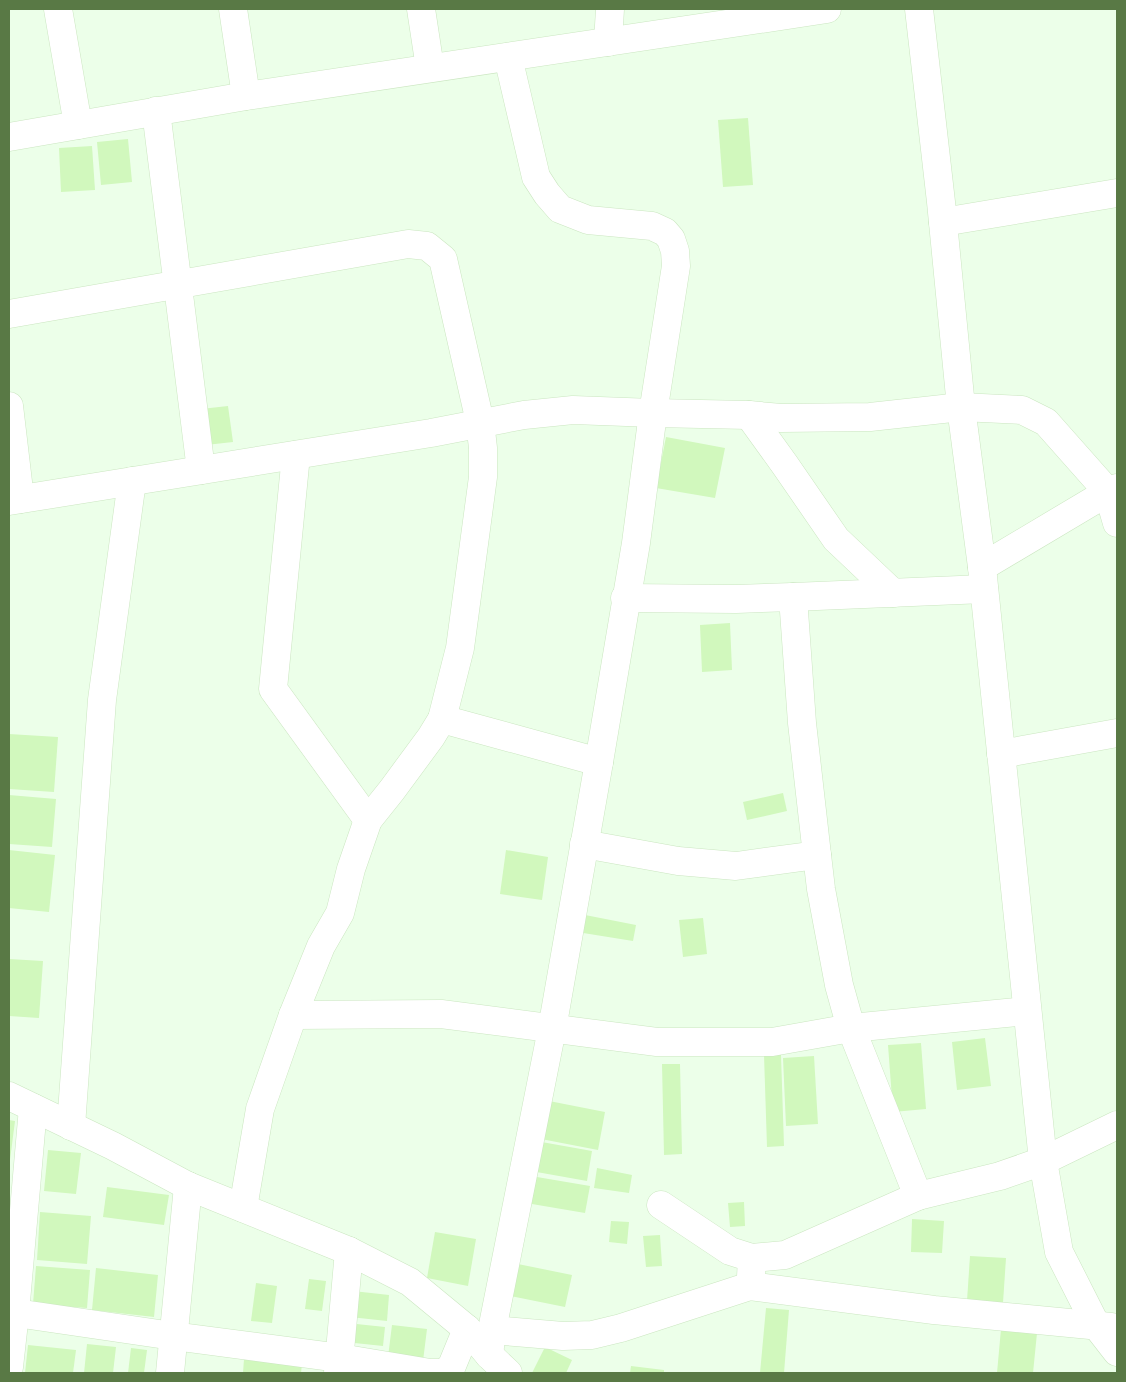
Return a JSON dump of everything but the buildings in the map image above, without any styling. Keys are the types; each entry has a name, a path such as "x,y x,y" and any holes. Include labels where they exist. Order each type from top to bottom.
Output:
{"street":[{"path":"58,9 78,125"},
{"path":"233,9 246,96"},
{"path":"421,9 430,68"},
{"path":"608,42 610,9"},
{"path":"918,9 943,222 961,407 983,578 1043,1161 1059,1252 1107,1326 1117,1352"},
{"path":"9,137 246,96 810,10"},
{"path":"489,1347 552,1029 636,543 653,413 676,266 676,251 671,239 665,232 652,226 588,220 560,209 547,194 536,177 508,57"},
{"path":"156,111 202,470"},
{"path":"943,222 1117,193"},
{"path":"9,314 408,244 427,246 443,259 480,422 483,448 483,477 460,648 442,719 409,768 368,820 351,869 340,913 321,946 293,1015 260,1109 243,1208"},
{"path":"9,406 14,500 431,433 480,422 573,410 781,418 870,417 961,407 1022,410 1046,422 1112,490 1117,523"},
{"path":"749,416 836,539 892,593"},
{"path":"296,455 273,689 368,820"},
{"path":"71,1126 102,700 132,481"},
{"path":"625,598 736,599 892,593 983,578 1112,490"},
{"path":"793,597 802,724 821,889 839,985 851,1028 918,1196"},
{"path":"442,719 598,762"},
{"path":"1001,754 1117,733"},
{"path":"584,844 678,861 736,866 817,855"},
{"path":"293,1015 441,1014 657,1042 772,1042 851,1028 1027,1011"},
{"path":"9,1096 113,1146 188,1186 349,1251 410,1282 489,1347"},
{"path":"9,1367 12,1312 33,1108"},
{"path":"661,1205 730,1251 752,1258 785,1255 918,1196 1000,1176 1043,1161 1117,1125"},
{"path":"1088,1139 1117,1146"},
{"path":"170,1373 188,1186"},
{"path":"339,1365 349,1251"},
{"path":"750,1286 752,1258"},
{"path":"12,1312 173,1336 339,1365 430,1373 442,1373 489,1347 563,1336 592,1335 621,1328 750,1286 934,1310 1107,1326"}]}
